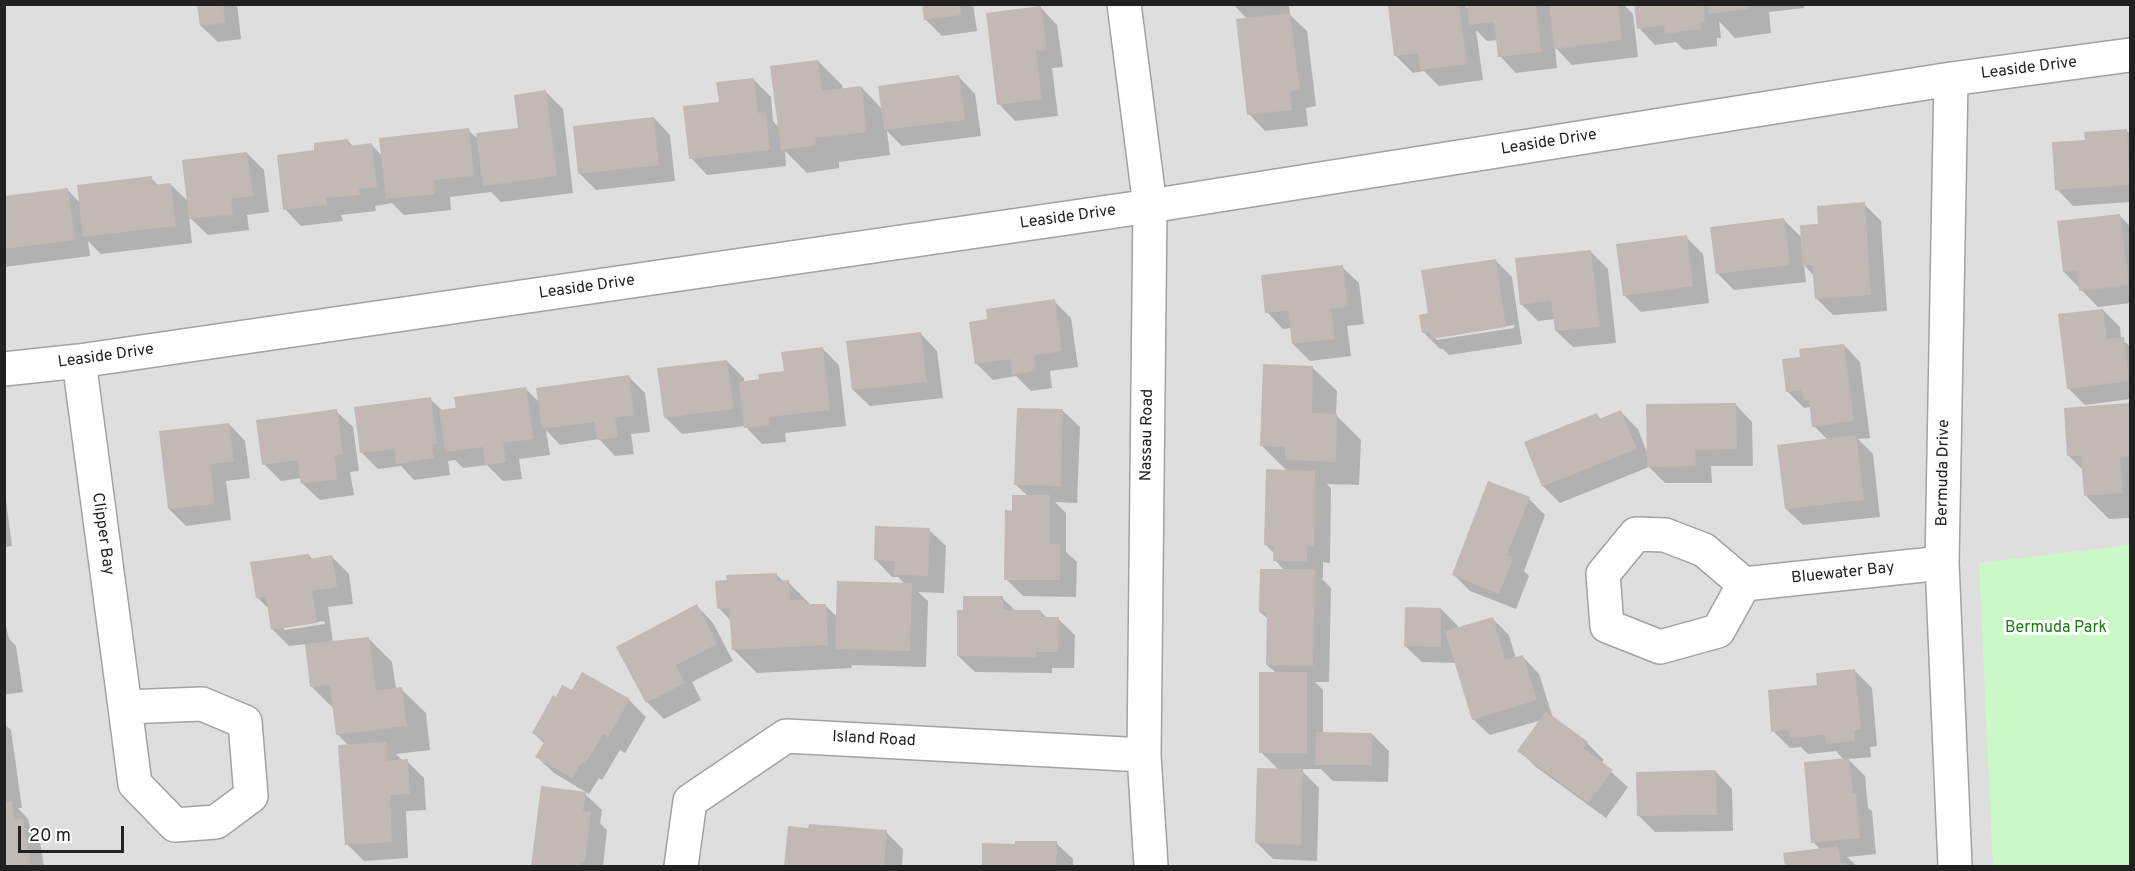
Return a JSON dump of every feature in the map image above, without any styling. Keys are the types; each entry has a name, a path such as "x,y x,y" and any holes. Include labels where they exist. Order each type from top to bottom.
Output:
{"street":[{"name":"Nassau Road","path":"1124,4 1150,206 1144,755 1151,867"},
{"name":"Leaside Drive","path":"4,369 79,361 1150,206 1951,79 2130,56"},
{"name":"Bermuda Drive","path":"1951,79 1942,563 1955,867"},
{"name":"Clipper Bay","path":"79,361 135,784 176,825 216,822 251,796 245,722 202,704 125,707"},
{"name":"Bluewater Bay","path":"1744,584 1942,563"},
{"name":"Island Road","path":"681,867 690,801 786,736 1144,755"}],"shaded area":[{"path":"5,5 2130,5 2130,866 5,866"}],"green space":[{"name":"Bermuda Park","path":"2130,545 2130,866 1993,866 1979,563"}],"building":[{"path":"197,4 223,4 225,23 200,26"},
{"path":"922,4 960,4 961,15 924,20"},
{"path":"1459,4 1467,64 1420,70 1418,53 1394,56 1388,6"},
{"path":"1467,4 1536,4 1541,52 1498,57 1494,22 1469,25"},
{"path":"1549,4 1618,4 1622,40 1554,49"},
{"path":"1634,4 1703,4 1705,22 1700,22 1701,29 1665,34 1664,25 1637,29"},
{"path":"1708,4 1747,4 1748,9 1709,14"},
{"path":"1041,6 1047,50 1036,51 1042,99 997,105 986,13"},
{"path":"1290,13 1300,90 1290,91 1292,110 1247,115 1236,19"},
{"path":"818,60 822,91 861,86 867,132 815,138 816,145 781,150 770,66"},
{"path":"959,75 965,120 884,130 878,86"},
{"path":"754,78 758,113 766,112 770,150 689,159 683,106 719,102 716,82"},
{"path":"546,90 557,176 483,186 476,133 518,128 514,95"},
{"path":"654,117 659,165 578,174 573,126"},
{"path":"469,128 474,176 434,180 435,194 386,199 379,138"},
{"path":"2127,129 2130,185 2055,190 2052,142 2085,140 2084,132"},
{"path":"348,139 349,146 372,143 377,187 359,189 360,195 326,198 327,205 283,210 277,155 314,150 314,143"},
{"path":"247,152 253,196 231,199 233,214 189,219 182,160"},
{"path":"152,176 153,185 171,183 176,226 83,237 77,185"},
{"path":"68,188 75,240 4,249 4,196"},
{"path":"1865,202 1871,295 1815,299 1812,265 1802,266 1800,225 1818,224 1817,206"},
{"path":"2120,214 2129,285 2079,291 2077,271 2063,272 2057,221"},
{"path":"1784,218 1790,265 1716,274 1710,227"},
{"path":"1687,235 1693,286 1623,296 1616,244"},
{"path":"1591,250 1600,327 1555,331 1551,301 1520,305 1515,258"},
{"path":"1496,259 1506,327 1431,339 1430,332 1422,333 1419,315 1428,313 1421,270"},
{"path":"1343,265 1348,307 1331,309 1335,339 1292,344 1288,311 1265,313 1261,275"},
{"path":"1055,299 1062,351 1034,355 1036,371 1012,375 1010,359 975,364 969,322 987,319 986,309"},
{"path":"2103,309 2107,339 2124,337 2129,381 2067,389 2058,314"},
{"path":"921,332 927,382 852,390 846,341"},
{"path":"1844,344 1854,421 1812,427 1809,400 1803,400 1801,390 1786,392 1782,359 1800,357 1799,349"},
{"path":"823,347 830,410 769,417 770,425 744,428 739,382 759,379 758,374 784,371 781,352"},
{"path":"727,360 734,409 664,418 657,368"},
{"path":"1263,364 1313,366 1312,413 1337,414 1336,462 1285,460 1285,447 1260,446"},
{"path":"629,375 634,415 615,418 618,437 597,440 594,422 542,429 536,388"},
{"path":"526,387 534,439 503,443 506,462 485,465 483,447 445,452 439,410 456,408 454,397"},
{"path":"431,397 437,444 432,445 434,458 396,464 394,449 360,453 354,407"},
{"path":"1736,403 1737,449 1695,450 1696,466 1647,467 1646,404"},
{"path":"2130,403 2130,456 2120,457 2123,493 2084,496 2081,456 2067,456 2064,408"},
{"path":"1017,408 1063,409 1061,486 1014,485"},
{"path":"337,409 343,454 334,456 338,479 301,484 297,460 262,465 256,420"},
{"path":"1621,410 1637,449 1542,487 1524,442 1597,413 1599,419"},
{"path":"229,423 234,462 210,464 215,504 168,509 159,431"},
{"path":"1856,435 1864,500 1785,509 1777,445"},
{"path":"1266,469 1315,471 1314,547 1307,546 1307,561 1273,561 1274,546 1264,545"},
{"path":"1488,481 1530,497 1507,555 1513,558 1499,594 1452,575"},
{"path":"1012,495 1050,495 1050,544 1060,544 1060,580 1004,580 1005,510 1012,511"},
{"path":"875,526 930,528 928,576 894,575 894,561 874,560"},
{"path":"309,554 310,559 332,555 337,587 312,591 317,623 271,630 266,596 256,598 250,562"},
{"path":"1260,569 1315,569 1313,666 1266,665 1267,612 1259,612"},
{"path":"777,573 777,581 789,580 790,600 805,599 806,604 826,604 828,645 732,650 729,608 717,609 715,581 727,580 726,575"},
{"path":"837,581 912,583 910,651 835,649"},
{"path":"963,596 1003,596 1003,610 1041,610 1041,617 1059,617 1058,652 1036,652 1036,657 957,656 957,610 963,610"},
{"path":"697,604 717,644 676,665 685,683 646,703 616,647"},
{"path":"1405,607 1441,608 1441,647 1404,646"},
{"path":"1493,617 1505,660 1523,655 1537,700 1472,720 1445,631"},
{"path":"369,637 376,690 402,687 407,726 336,735 330,685 310,687 305,644"},
{"path":"1855,669 1861,730 1854,730 1855,741 1826,744 1825,735 1790,738 1789,730 1771,732 1768,690 1817,685 1816,673"},
{"path":"582,672 630,699 608,737 603,734 585,764 582,762 572,778 535,757 545,741 532,733 553,695 556,697 562,685 572,690"},
{"path":"1259,672 1307,672 1307,753 1259,753"},
{"path":"1546,711 1588,742 1583,748 1613,770 1588,803 1517,751"},
{"path":"1316,732 1372,733 1372,765 1315,765"},
{"path":"386,742 387,761 408,759 410,794 390,795 392,842 345,845 338,745"},
{"path":"1849,758 1853,793 1856,793 1860,838 1811,843 1804,762"},
{"path":"1257,768 1303,769 1301,845 1255,843"},
{"path":"1716,770 1717,815 1637,816 1636,772"},
{"path":"541,786 586,792 583,811 591,812 585,861 581,861 580,866 531,866"},
{"path":"12,801 15,819 23,818 31,866 4,866 4,802"},
{"path":"809,824 887,830 884,866 784,866 788,826 808,828"},
{"path":"1015,841 1057,841 1056,866 982,866 982,843 1015,844"},
{"path":"1838,846 1841,863 1846,863 1846,866 1785,866 1783,853"}]}
